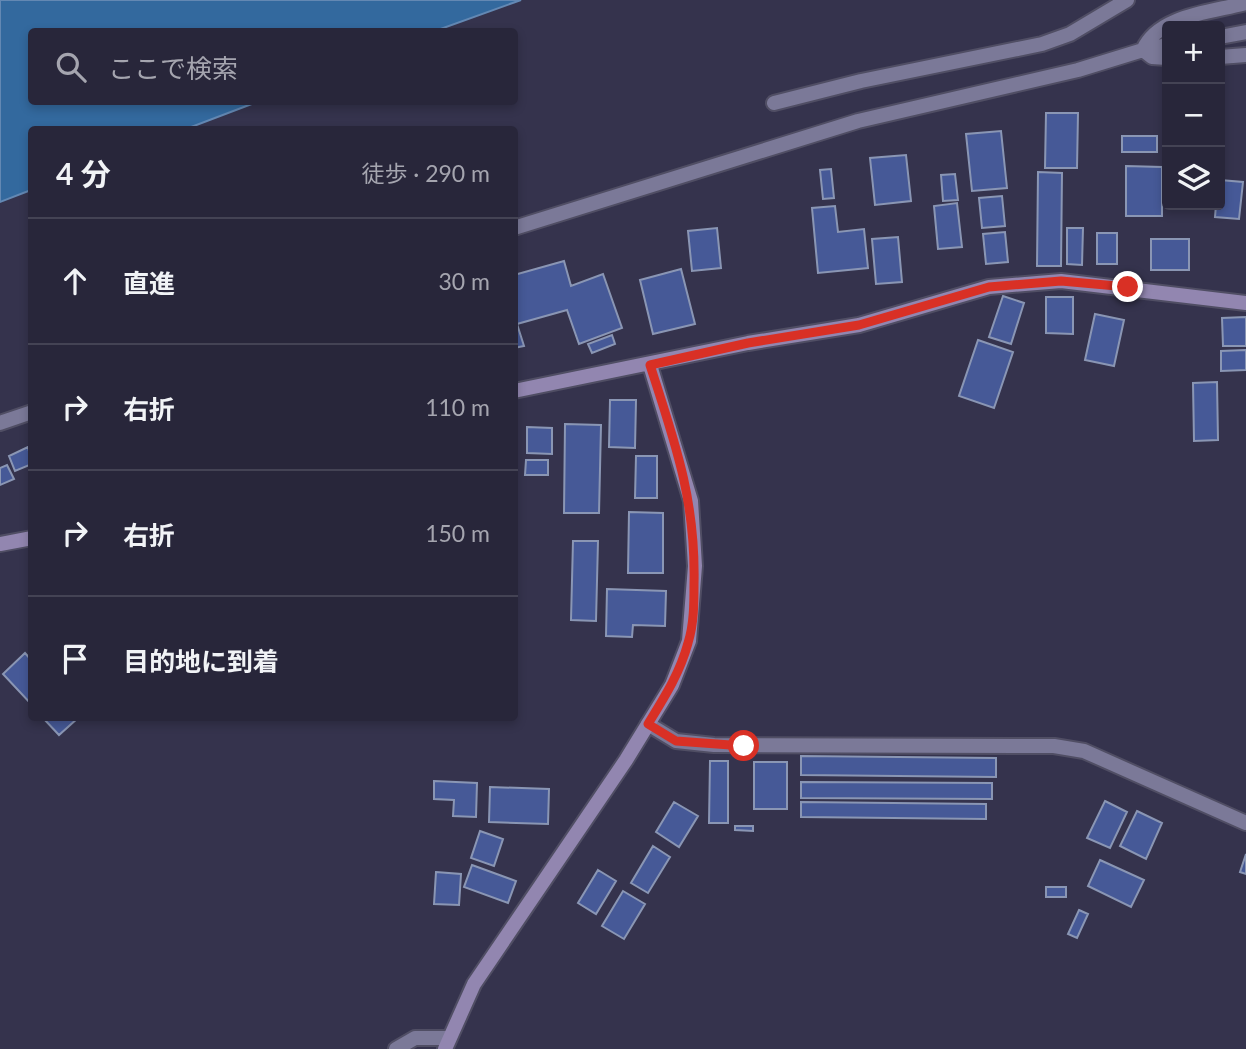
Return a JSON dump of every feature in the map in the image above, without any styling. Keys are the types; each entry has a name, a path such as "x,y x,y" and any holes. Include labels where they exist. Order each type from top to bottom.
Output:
{"street":[{"path":"774,103 861,81 1042,44 1070,34 1127,0"},
{"path":"1143,50 1148,38 1168,24 1246,3"},
{"path":"1225,36 1246,32"},
{"path":"518,227 858,121 1078,70 1162,47"},
{"path":"1143,50 1152,57 1162,58"},
{"path":"1225,57 1246,55"},
{"path":"518,390 748,343 859,325 989,287 1033,282 1128,287 1246,303"},
{"path":"396,1049 415,1038 447,1044 485,967 672,685 689,641 695,566 691,501 679,453 650,365"},
{"path":"0,423 28,413"},
{"path":"0,544 28,539"},
{"path":"648,724 676,741 702,745 1054,746 1084,751 1246,823"}],"water":[{"path":"0,0 521,0 443,28 28,28 28,105 249,105 194,126 28,126 28,191 0,202"}],"building":[{"path":"1046,113 1078,113 1077,168 1045,168"},
{"path":"1001,131 1007,188 972,191 966,134"},
{"path":"1122,136 1157,136 1157,152 1122,152"},
{"path":"906,155 911,201 875,205 870,158"},
{"path":"1126,166 1162,167 1162,216 1126,216"},
{"path":"831,169 834,198 823,199 820,170"},
{"path":"1038,172 1062,173 1061,266 1037,266"},
{"path":"955,174 958,200 943,201 941,175"},
{"path":"1225,180 1243,182 1239,219 1215,217 1216,210 1225,210"},
{"path":"1002,196 1005,226 982,228 979,198"},
{"path":"957,203 962,247 938,249 934,206"},
{"path":"835,206 838,232 864,229 868,268 818,273 812,208"},
{"path":"717,228 721,268 692,271 688,231"},
{"path":"1067,228 1083,228 1082,265 1067,264"},
{"path":"1005,232 1008,262 986,264 983,234"},
{"path":"1097,233 1117,233 1117,264 1097,264"},
{"path":"898,237 902,282 876,284 872,239"},
{"path":"1151,239 1189,239 1189,270 1151,270"},
{"path":"564,261 571,286 603,274 622,328 579,344 567,310 518,324 518,274"},
{"path":"681,269 695,324 653,334 640,280"},
{"path":"1003,296 1024,303 1011,344 989,337"},
{"path":"1046,297 1073,297 1073,334 1046,333"},
{"path":"1095,314 1124,320 1114,366 1085,360"},
{"path":"1246,317 1246,346 1223,346 1222,318"},
{"path":"518,327 524,346 518,347"},
{"path":"612,335 615,344 592,353 588,344"},
{"path":"978,340 1013,352 994,408 959,396"},
{"path":"1246,350 1246,370 1221,371 1221,351"},
{"path":"1217,382 1218,440 1194,441 1193,383"},
{"path":"610,400 636,400 635,448 609,447"},
{"path":"565,424 601,425 599,513 564,513"},
{"path":"527,427 552,428 552,454 527,453"},
{"path":"28,447 28,466 15,471 9,456"},
{"path":"636,456 657,456 657,498 635,498"},
{"path":"526,460 548,460 548,475 525,475"},
{"path":"7,465 14,479 0,485 0,468"},
{"path":"629,512 663,513 663,573 628,573"},
{"path":"573,541 598,541 596,621 571,620"},
{"path":"607,589 666,591 665,626 633,625 632,637 606,636"},
{"path":"25,653 28,656 28,701 3,674"},
{"path":"46,721 75,721 59,735"},
{"path":"801,756 996,758 996,777 801,775"},
{"path":"710,761 728,761 728,823 709,823"},
{"path":"754,762 787,762 787,809 754,809"},
{"path":"434,781 477,783 476,817 453,816 454,800 434,799"},
{"path":"801,782 992,783 992,799 801,798"},
{"path":"490,787 549,789 548,824 489,822"},
{"path":"1105,801 1127,812 1110,848 1087,838"},
{"path":"674,802 698,816 679,847 656,832"},
{"path":"801,802 986,804 986,819 801,817"},
{"path":"1137,811 1162,823 1146,859 1120,846"},
{"path":"735,826 753,826 753,831 735,830"},
{"path":"480,831 503,839 494,866 471,858"},
{"path":"653,846 670,857 648,893 631,883"},
{"path":"1246,854 1246,874 1240,872"},
{"path":"1100,860 1144,880 1131,907 1088,886"},
{"path":"472,865 516,881 508,903 464,887"},
{"path":"598,870 616,881 596,914 578,903"},
{"path":"436,872 461,874 459,905 434,904"},
{"path":"1046,887 1066,887 1066,897 1046,897"},
{"path":"623,891 645,904 624,939 602,926"},
{"path":"1079,910 1088,914 1077,938 1068,934"}],"route":[{"path":"744,746 676,741 648,724 672,685 689,641 695,566 691,501 679,453 650,365 748,343 859,325 989,287 1061,281 1128,287"}]}
